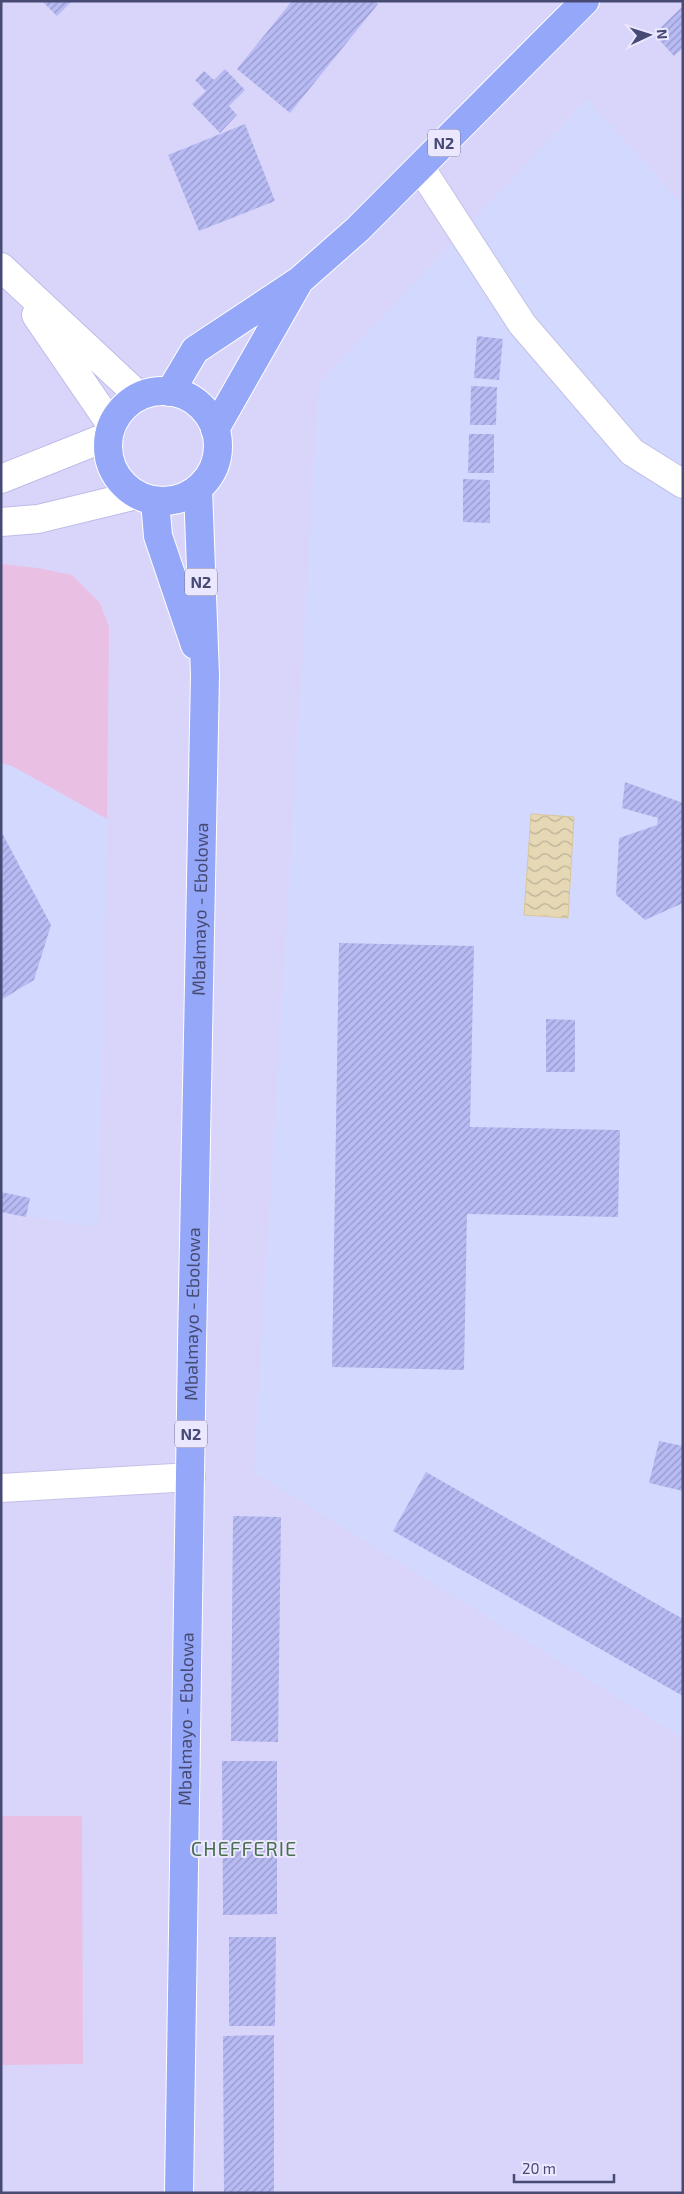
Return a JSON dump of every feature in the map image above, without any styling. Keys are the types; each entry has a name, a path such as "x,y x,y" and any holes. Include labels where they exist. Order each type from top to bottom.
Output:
{"highway":[{"name":"N2","path":"170,392 195,350 299,281 358,229 586,1"},
{"name":"N2","path":"215,429 299,281"},
{"path":"154,392 170,392 185,396 198,404 208,415 215,429 218,442 214,468 198,489 177,499 146,498 120,481 112,467 108,452 110,431 128,404 139,396 154,392"},
{"name":"Mbalmayo - Ebolowa","path":"179,2193 205,675 198,489"},
{"name":"Mbalmayo - Ebolowa","path":"146,498 205,675"}],"street":[{"path":"420,167 522,324 632,452 683,484"},
{"path":"5,271 139,396"},
{"path":"1,480 110,431 5,271"},
{"path":"1,522 38,519 146,498"},
{"path":"1,1488 191,1477"}],"shaded area":[{"path":"1,1 683,1 683,2193 1,2193"},
{"path":"587,99 683,206 683,1738 254,1472 319,384"},
{"path":"1,564 38,568 72,575 100,603 109,627 107,819 12,766 1,763"},
{"path":"1,763 12,766 107,819 98,1227 1,1212"},
{"path":"1,1816 82,1816 83,2064 1,2065"}],"water":[{"path":"531,814 574,817 568,918 524,915"}],"building":[{"path":"42,1 72,1 57,16"},
{"path":"292,1 375,1 378,4 290,113 237,69"},
{"path":"682,7 683,48 674,56 654,34"},
{"path":"225,69 245,90 229,106 237,115 220,133 192,104 206,91 195,80 204,71 214,80"},
{"path":"245,124 275,201 199,231 168,155"},
{"path":"477,336 503,339 499,380 474,378"},
{"path":"471,386 497,387 496,425 470,425"},
{"path":"469,434 494,434 494,473 468,473"},
{"path":"463,479 490,480 490,523 463,522"},
{"path":"625,782 683,803 683,903 645,920 616,895 619,838 657,825 658,818 622,808"},
{"path":"1,831 51,925 34,980 1,1000"},
{"path":"339,943 474,946 470,1127 620,1130 618,1217 467,1214 464,1370 332,1367"},
{"path":"546,1019 575,1020 575,1072 546,1072"},
{"path":"1,1192 30,1198 26,1217 1,1212"},
{"path":"659,1441 683,1446 683,1491 649,1483"},
{"path":"426,1472 683,1619 683,1696 393,1531"},
{"path":"233,1516 281,1517 278,1742 231,1741"},
{"path":"222,1761 277,1761 277,1914 223,1915"},
{"path":"229,1937 276,1937 275,2026 229,2026"},
{"path":"274,2035 274,2193 224,2193 223,2036"}],"district":[{"name":"CHEFFERIE","path":"244,1849"}]}
